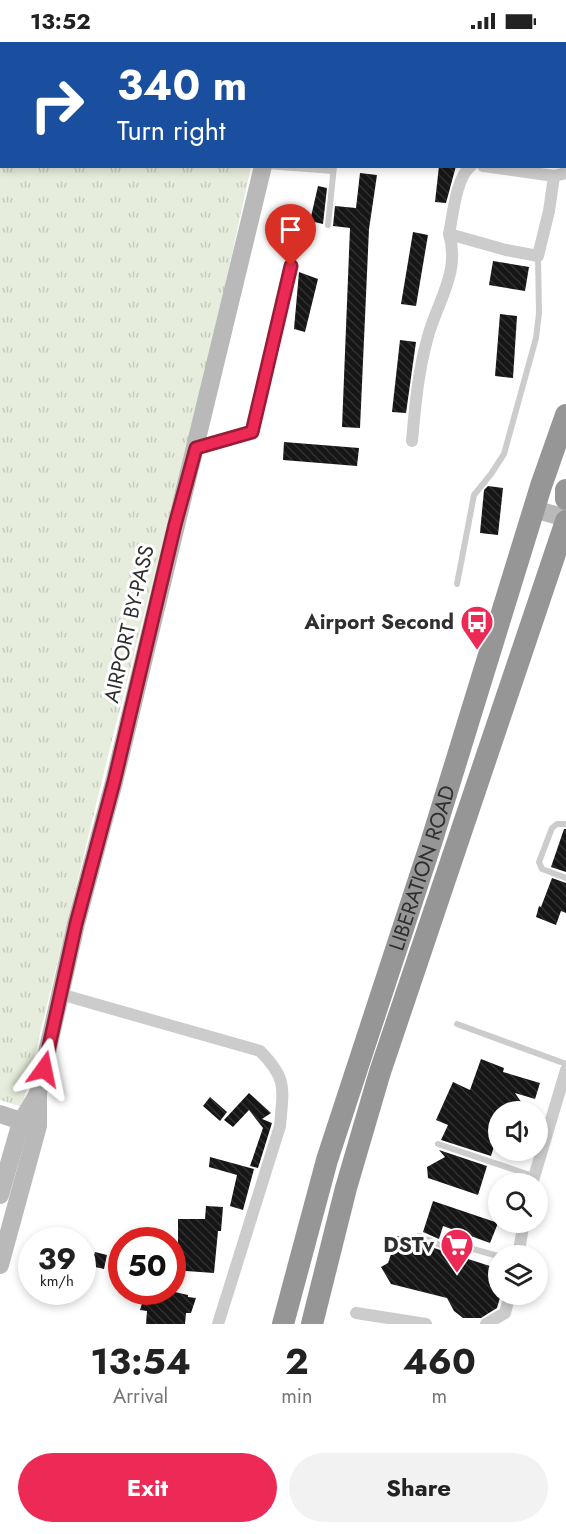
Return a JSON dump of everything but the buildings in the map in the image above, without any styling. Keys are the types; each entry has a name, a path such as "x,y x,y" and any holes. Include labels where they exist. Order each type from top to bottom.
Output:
{"highway":[{"name":"LIBERATION ROAD","path":"283,1324 327,1160 431,843 541,486 566,415"},
{"path":"566,492 566,499"},
{"name":"LIBERATION ROAD","path":"312,1324 346,1188 380,1072 566,519"},
{"path":"531,625 542,614 566,566"}],"main road":[{"name":"AIRPORT BY-PASS","path":"0,1265 29,1124 60,994 265,168"},
{"path":"541,486 566,492"},
{"path":"534,509 566,519"},
{"path":"0,1114 29,1124"},
{"name":"AIRPORT BY-PASS","path":"0,1195 29,1124"}],"street":[{"path":"412,441 417,391 426,341 450,274 453,249 449,234 460,183 464,171 468,168"},
{"path":"449,234 506,250 538,256 560,175 500,168"},
{"path":"60,994 260,1051 276,1067 283,1095 280,1126 218,1324"},
{"path":"534,1173 562,1092 566,1070"},
{"path":"486,1324 506,1312 508,1305"},
{"path":"356,1313 426,1324"}],"lane":[{"path":"310,168 333,169 328,225"},
{"path":"457,584 474,495 504,454 536,338 539,313 538,256"},
{"path":"196,448 252,432 291,266"},
{"path":"566,824 557,824 552,828 539,862 542,869 566,878"},
{"path":"457,1024 566,1064"},
{"path":"438,1144 514,1173"},
{"path":"419,1236 445,1247 473,1249 488,1253"}],"green space":[{"path":"0,168 251,168 207,369 111,744 22,1107 0,1100"}],"place":[{"name":"Airport Second","path":"477,651"},
{"name":"DSTv","path":"457,1274"}],"route":[{"path":"44,1069 76,924 114,782 175,525 196,448 252,432 291,266"}]}
